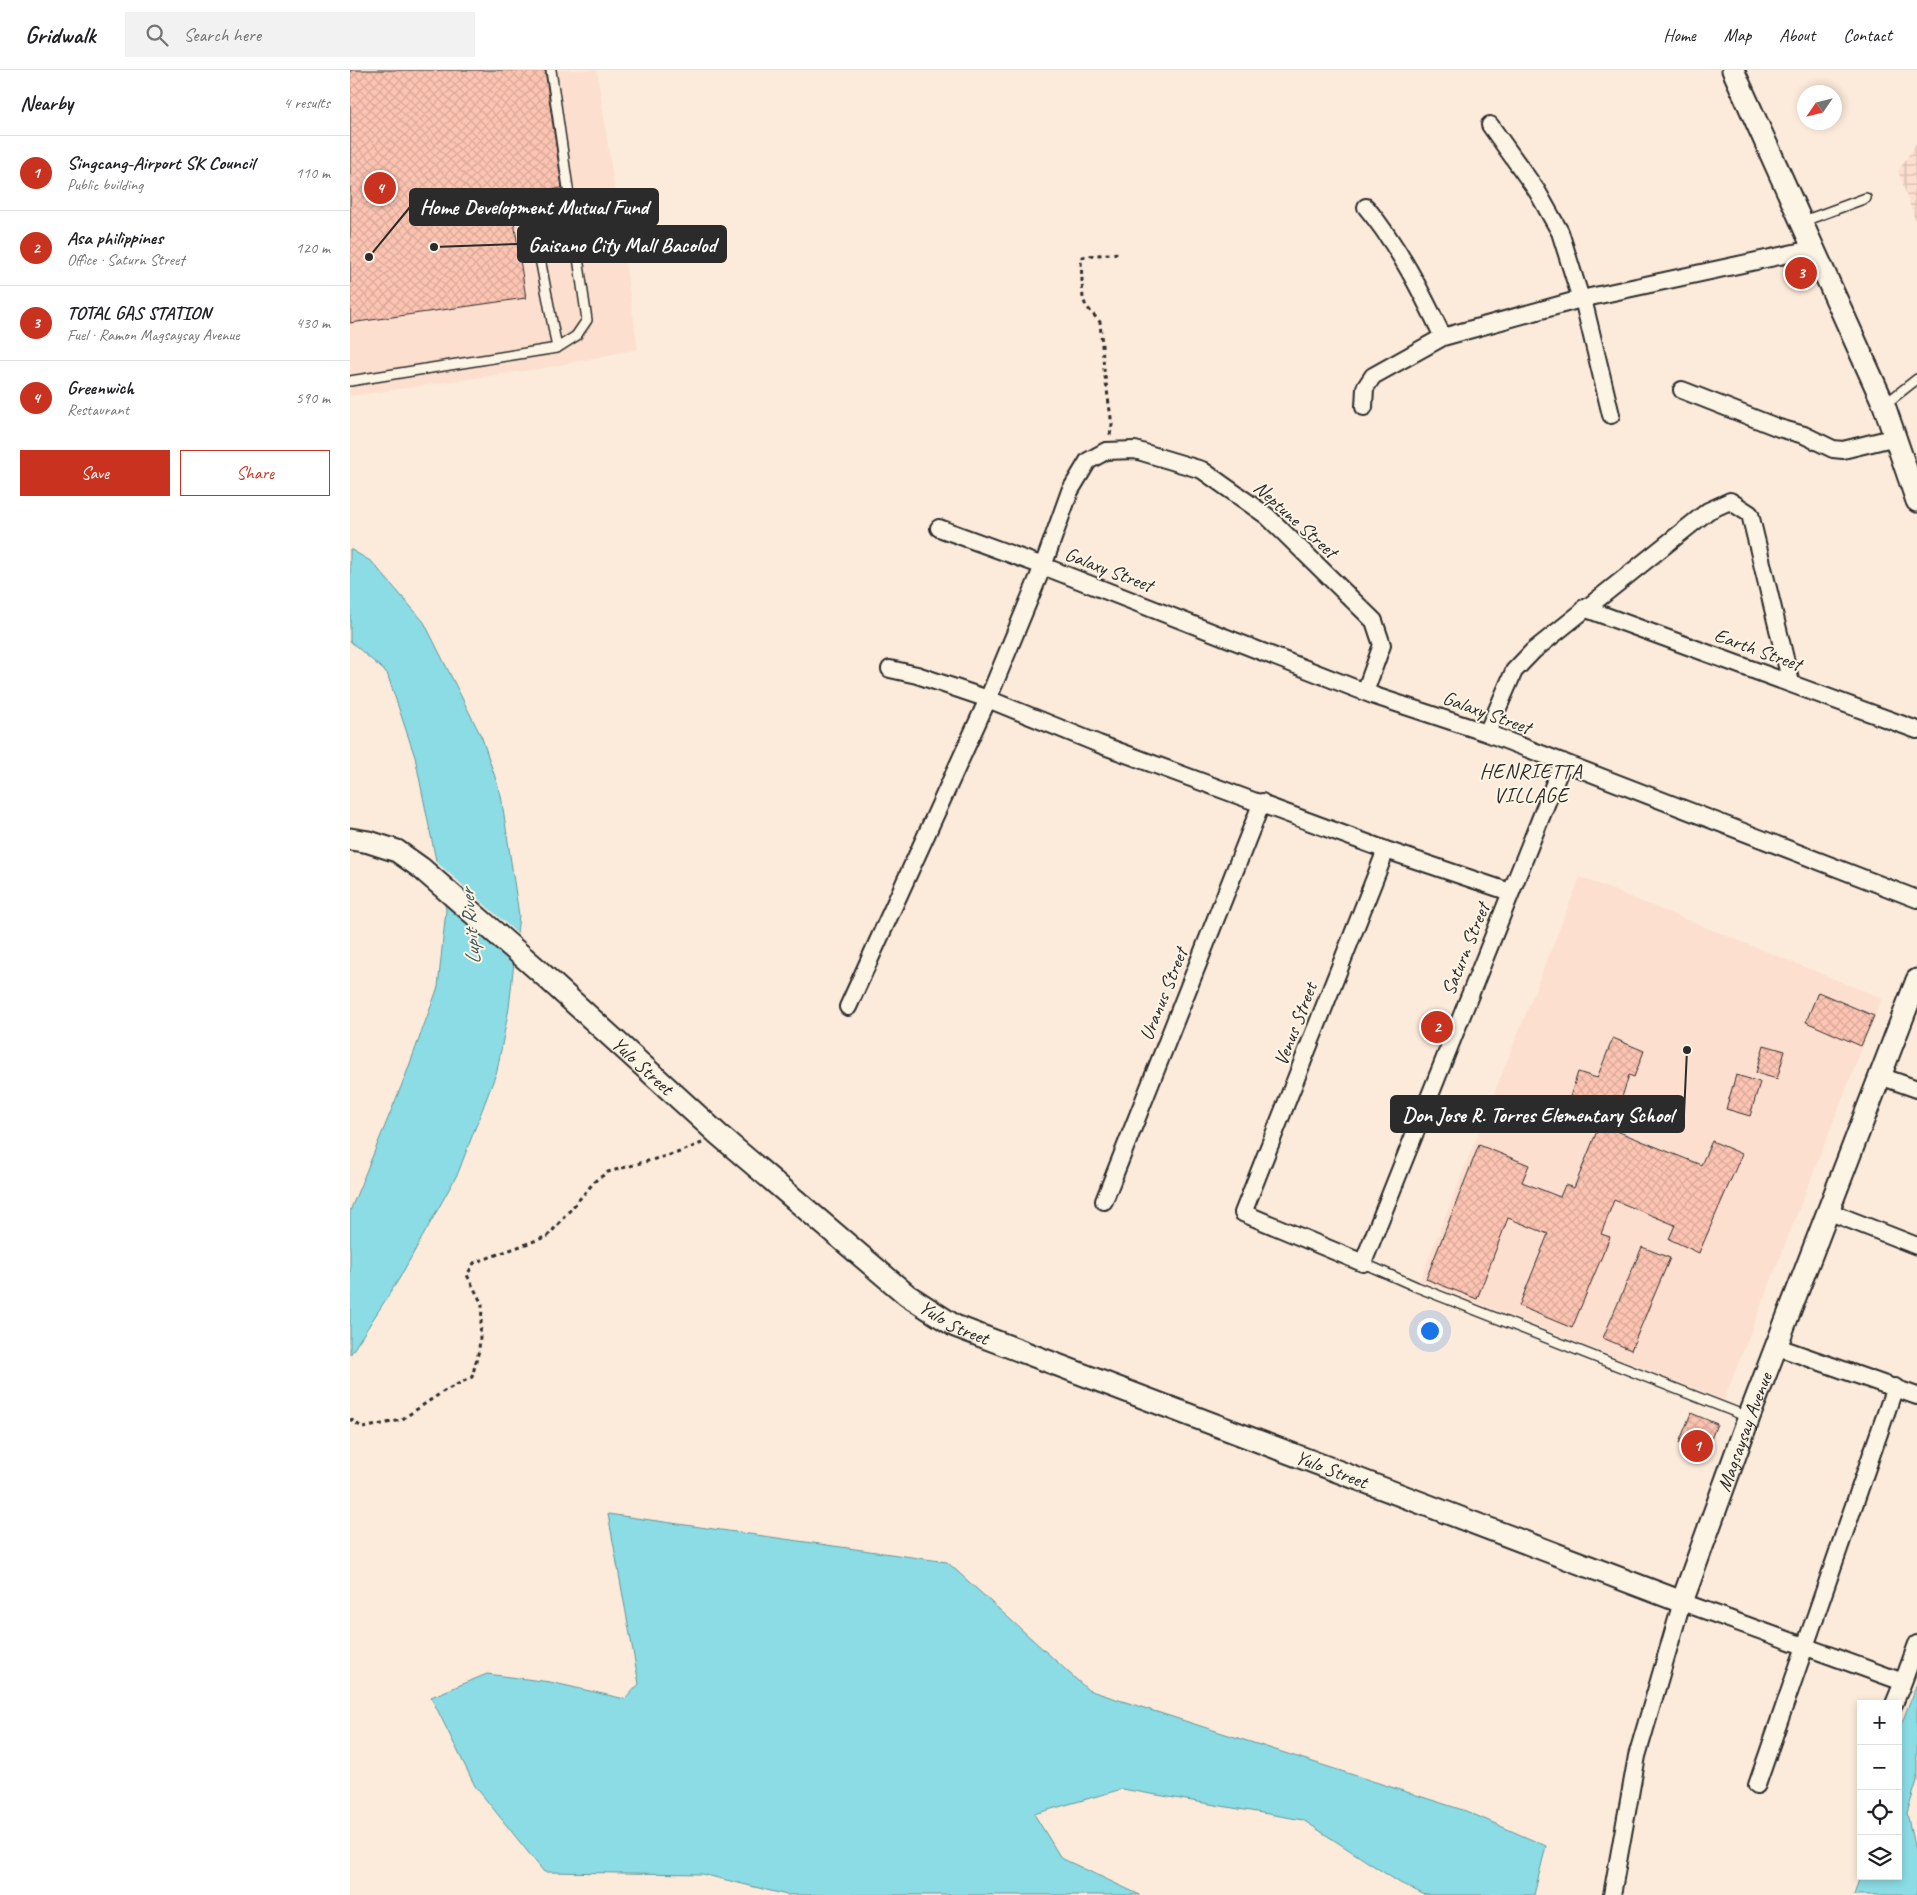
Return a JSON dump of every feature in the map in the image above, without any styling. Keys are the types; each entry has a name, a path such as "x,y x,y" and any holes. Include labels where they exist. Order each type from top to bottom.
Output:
{"street":[{"path":"1733,70 1812,249 1884,405 1917,501"},
{"path":"1490,125 1537,192 1560,232 1582,299 1611,415"},
{"path":"1366,207 1385,229 1408,265 1443,337"},
{"path":"1364,407 1365,388 1373,376 1443,337 1582,299 1812,249"},
{"path":"1682,390 1779,428 1804,435 1833,449 1843,450 1896,438"},
{"name":"Neptune Street","path":"1043,566 1070,491 1088,461 1106,451 1135,450 1202,470 1267,516 1374,621 1382,645 1365,692"},
{"path":"1487,733 1514,671 1533,651 1584,608 1708,511 1730,501 1750,514 1791,683"},
{"name":"Galaxy Street","path":"939,528 1043,566 1365,692 1487,733 1917,899"},
{"path":"848,1007 988,699 1043,566"},
{"name":"Earth Street","path":"1584,608 1917,730"},
{"path":"890,669 910,673 988,699 1099,744 1262,802 1386,850 1510,892"},
{"name":"Saturn Street","path":"1363,1263 1562,762"},
{"name":"Uranus Street","path":"1104,1201 1262,802"},
{"name":"Yulo Street","path":"350,839 369,842 397,851 421,868 718,1135 907,1295 955,1326 1682,1602"},
{"name":"Venus Street","path":"1363,1263 1243,1213 1386,850"},
{"name":"Magsaysay Avenue","path":"1612,1895 1637,1756 1682,1602 1750,1417 1830,1212 1917,980"},
{"path":"1880,1076 1917,1090"},
{"path":"1830,1212 1917,1246"},
{"path":"1778,1347 1917,1396"},
{"path":"1757,1785 1895,1387"},
{"path":"1682,1602 1806,1645 1903,1682"},
{"path":"1896,1700 1917,1644"}],"lane":[{"path":"350,381 557,348 576,336 587,320 551,70"},
{"path":"1801,222 1866,198"},
{"path":"531,211 557,348"},
{"path":"1884,405 1917,379"},
{"path":"1363,1263 1417,1287 1750,1417"}],"path":[{"path":"1112,425 1100,322 1086,306 1083,299 1082,261 1083,257 1119,253"},
{"path":"350,1419 363,1428 401,1420 444,1391 472,1377 479,1350 482,1309 482,1304 467,1275 474,1263 548,1236 557,1228 591,1186 608,1172 677,1153 718,1135"}],"shaded area":[{"path":"350,70 597,70 638,349 545,368 350,396"},
{"path":"1917,142 1917,225 1898,171"},
{"path":"1580,877 1882,998 1724,1400 1420,1280"}],"water":[{"name":"Lupit River","path":"350,549 372,562 424,622 482,738 501,795 519,915 509,1008 497,1071 458,1173 399,1279 350,1355 350,1211 405,1077 438,987 446,910 415,757 387,673 350,641"},
{"path":"608,1514 947,1562 1088,1690 1466,1811 1546,1846 1534,1895 1425,1895 1400,1883 1303,1820 1122,1789 1034,1814 1061,1858 1140,1895 787,1895 702,1874 544,1872 475,1786 431,1697 487,1674 550,1682 625,1699 639,1684"},
{"path":"1917,1683 1917,1781 1907,1813 1917,1860 1917,1895 1854,1895 1859,1880 1902,1880 1902,1722"}],"pier":[{"path":"433,859 519,935 516,965 441,901"}],"building":[{"path":"350,70 545,70 562,188 510,196 526,298 350,323"},
{"path":"1818,992 1874,1016 1861,1046 1806,1022"},
{"path":"1613,1038 1644,1051 1634,1077 1629,1075 1612,1129 1701,1165 1712,1141 1742,1154 1699,1253 1669,1239 1675,1225 1614,1200 1601,1234 1610,1237 1572,1328 1519,1306 1548,1234 1508,1218 1477,1299 1426,1279 1479,1145 1529,1165 1522,1182 1560,1197 1565,1185 1574,1188 1605,1111 1569,1100 1578,1072 1597,1078"},
{"path":"1764,1045 1785,1051 1777,1079 1756,1073"},
{"path":"1736,1075 1760,1082 1750,1116 1726,1109"},
{"path":"1642,1247 1670,1258 1631,1350 1603,1338"},
{"path":"1691,1413 1717,1424 1705,1454 1679,1443"}],"place":[{"name":"Greenwich","path":"380,188"},
{"name":"Gaisano City Mall Bacolod","path":"434,247"},
{"name":"Home Development Mutual Fund","path":"369,257"},
{"name":"TOTAL GAS STATION","path":"1801,273"},
{"name":"Asa philippines","path":"1437,1027"},
{"name":"Don Jose R. Torres Elementary School","path":"1687,1050"},
{"name":"Singcang-Airport SK Council","path":"1697,1446"}],"district":[{"name":"HENRIETTA VILLAGE","path":"1531,783"}]}
